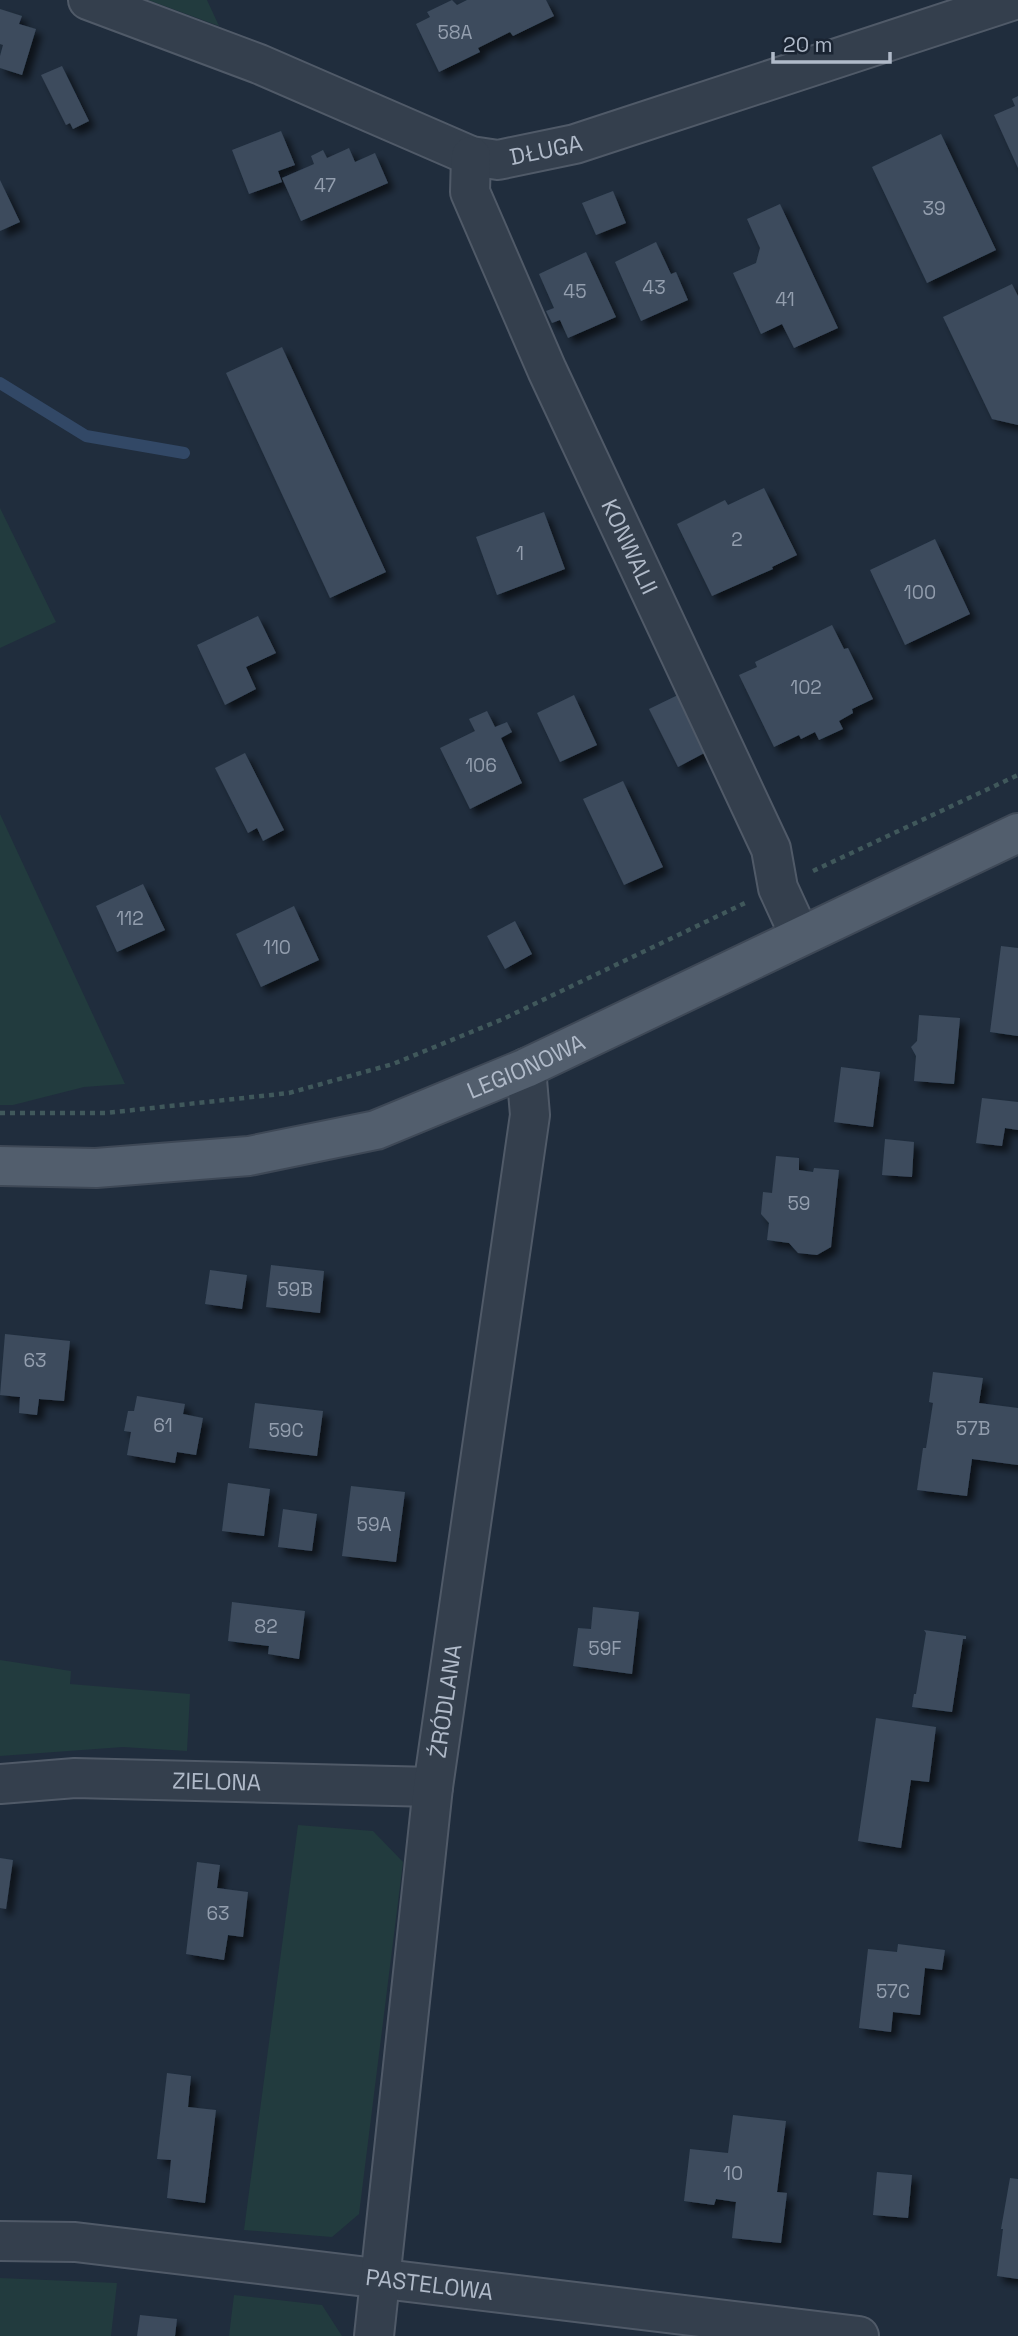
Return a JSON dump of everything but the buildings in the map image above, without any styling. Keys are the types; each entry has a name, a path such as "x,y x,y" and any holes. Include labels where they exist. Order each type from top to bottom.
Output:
{"main road":[{"name":"LEGIONOWA","path":"0,1166 96,1168 249,1156 376,1130 526,1068 1018,833"}],"street":[{"name":"DŁUGA","path":"88,0 259,64 471,156 498,160 575,144 1014,0"},
{"name":"KONWALII","path":"471,156 470,192 547,370 771,849 778,888 800,936"},
{"name":"ŹRÓDLANA","path":"374,2336 433,1787 530,1115 526,1068"},
{"name":"ZIELONA","path":"0,1784 75,1777 433,1787"},
{"name":"PASTELOWA","path":"0,2242 75,2242 859,2336"}],"path":[{"path":"0,1113 106,1113 289,1093 393,1064 503,1019 1018,775"}],"green space":[{"path":"148,0 207,0 219,26"},
{"path":"0,508 56,622 0,648"},
{"path":"0,814 125,1084 84,1087 13,1105 0,1105"},
{"path":"0,1660 71,1671 70,1684 190,1694 187,1751 123,1747 0,1756"},
{"path":"298,1825 373,1831 403,1862 359,2214 332,2237 244,2230"},
{"path":"0,2278 117,2283 111,2336 0,2336"},
{"path":"234,2295 322,2305 342,2336 229,2336"}],"waterway":[{"path":"0,383 86,436 184,453"}]}
